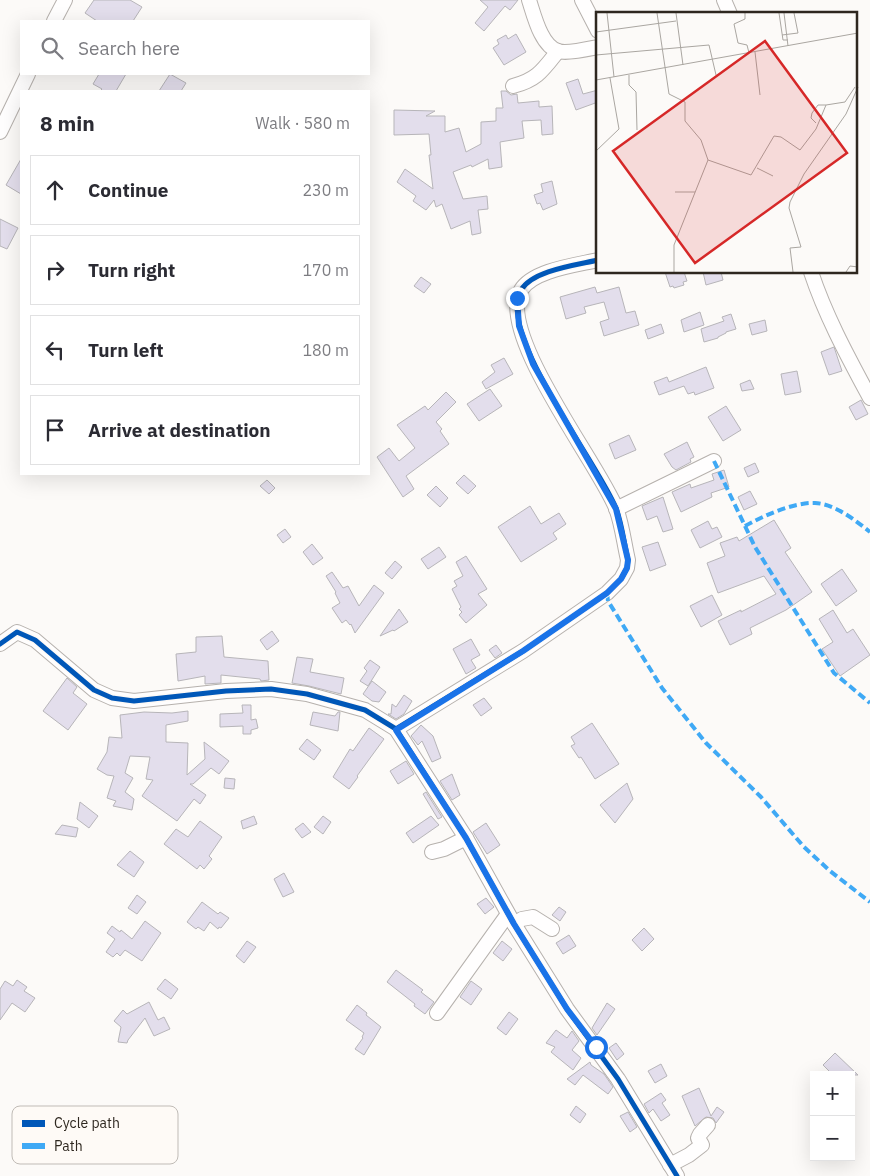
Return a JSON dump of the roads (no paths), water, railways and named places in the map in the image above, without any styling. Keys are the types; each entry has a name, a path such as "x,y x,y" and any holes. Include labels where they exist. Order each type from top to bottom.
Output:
{"street":[{"path":"55,20 65,0"},
{"path":"529,0 539,30 558,52"},
{"path":"582,0 596,27"},
{"path":"724,0 729,12"},
{"path":"513,86 528,82 541,72 558,52 596,47"},
{"path":"22,90 28,75"},
{"path":"0,130 20,96"},
{"path":"396,730 523,651 607,593 621,579 627,568 628,560 616,509 533,364 519,326 517,310 517,298 522,288 530,280 545,273 596,260"},
{"path":"812,274 837,337 870,398"},
{"path":"616,509 714,462"},
{"path":"0,644 17,632 28,636 94,690 112,698 134,701 226,691 270,689 307,694 365,710 396,730 466,838 511,919 567,1009 618,1079 674,1171 689,1155 702,1146 698,1138 708,1125"},
{"path":"432,852 444,849 466,838"},
{"path":"511,919 533,917 552,929"},
{"path":"437,1013 511,919"}]}
